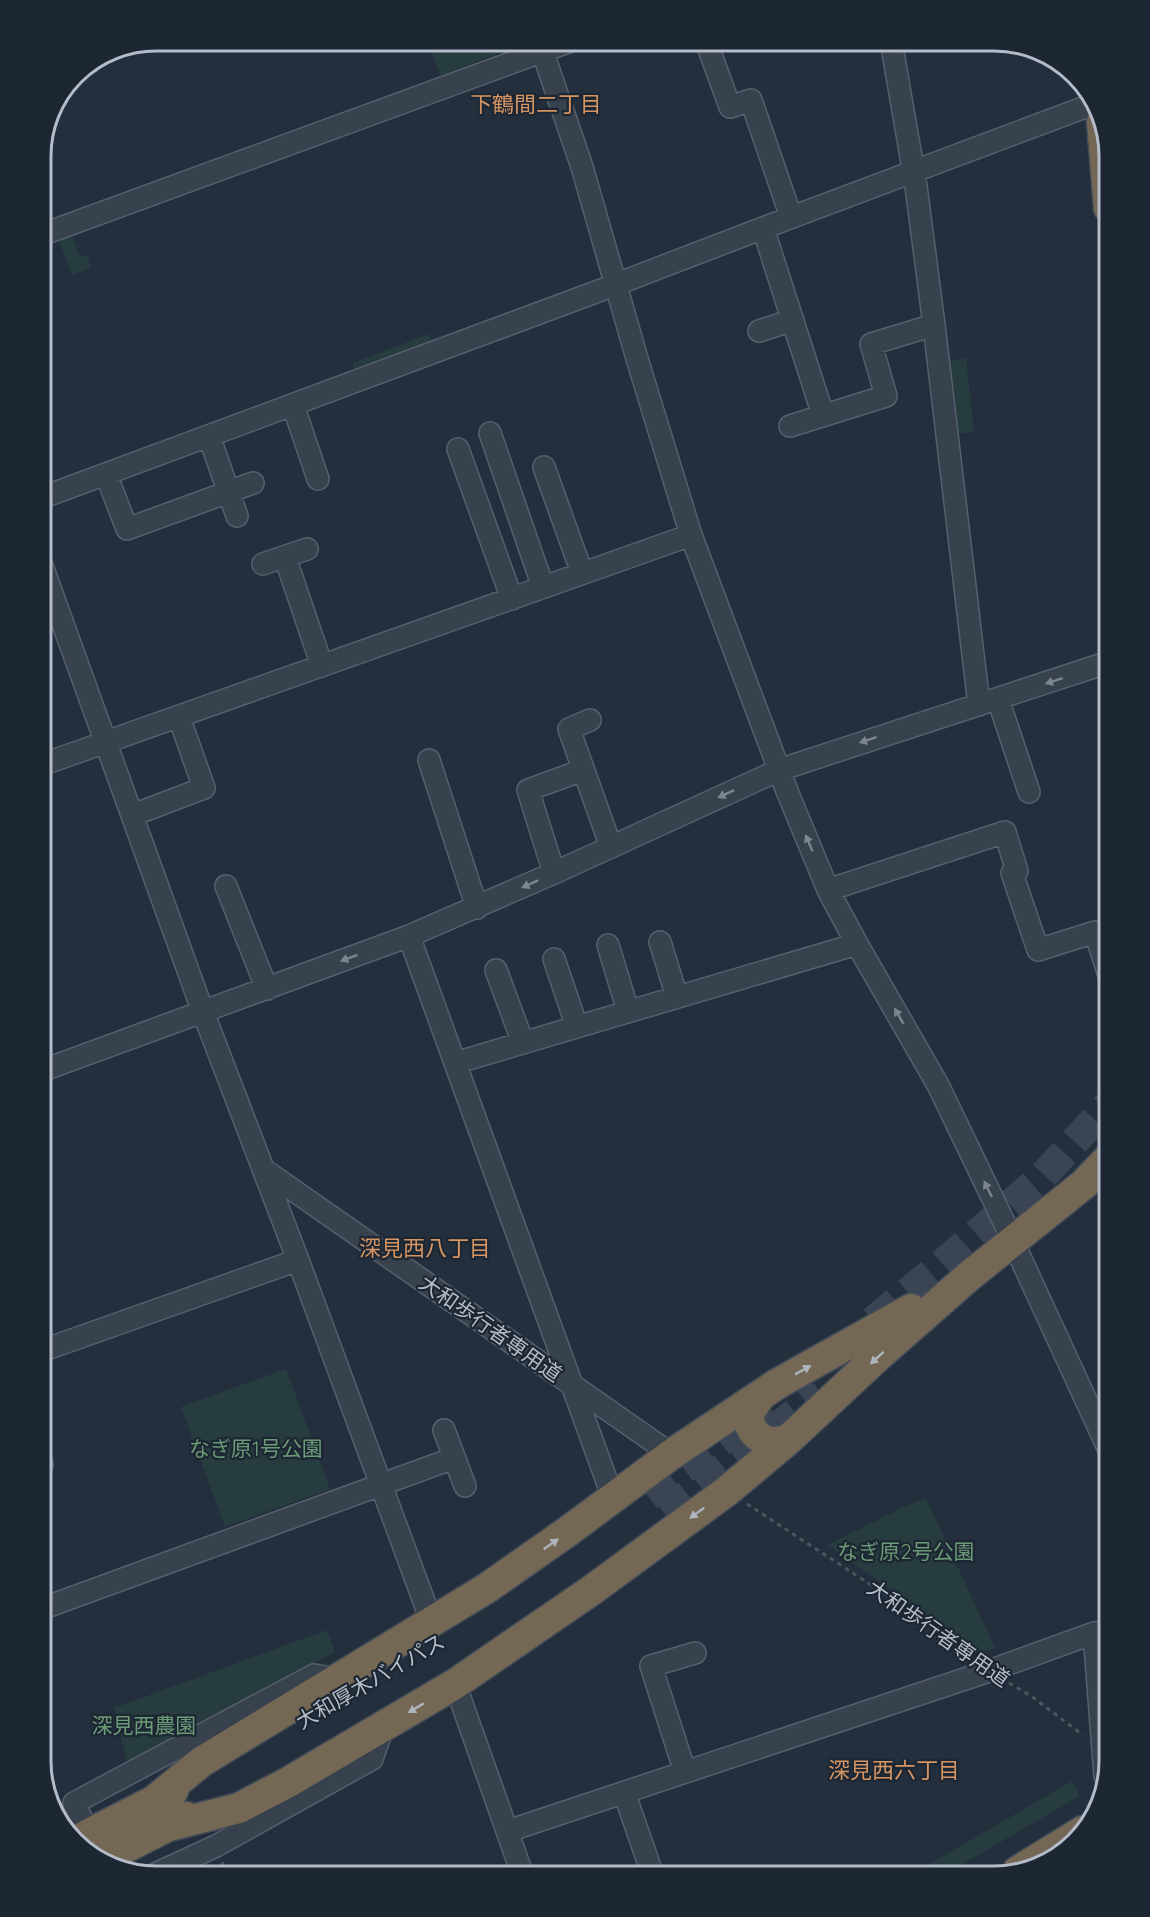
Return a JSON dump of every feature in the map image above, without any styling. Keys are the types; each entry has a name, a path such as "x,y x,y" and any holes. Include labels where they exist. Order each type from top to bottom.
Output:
{"highway":[{"path":"169,1826 238,1808 383,1727 456,1684 592,1590 727,1491 744,1490 789,1438 877,1357 968,1277 1097,1177"},
{"path":"155,1800 201,1762 432,1623 505,1576 701,1435 777,1384 968,1277"},
{"path":"760,1396 750,1413 751,1428 764,1441 775,1442 789,1438"},
{"path":"701,1435 717,1432 729,1436 741,1446 745,1458 744,1490"},
{"name":"大和厚木バイパス","path":"84,1837 267,1741 438,1642 571,1553 656,1505 507,1626 452,1662 279,1768 114,1857"}],"street":[{"path":"51,231 528,51"},
{"path":"543,51 582,167 691,535 779,770 828,890 938,1085 1099,1426"},
{"path":"710,51 730,107 751,100 791,217"},
{"path":"893,51 914,171 988,702 1029,792"},
{"path":"51,494 616,285 1086,107"},
{"path":"763,228 824,415"},
{"path":"759,331 793,320"},
{"path":"790,426 886,396 871,344 934,325"},
{"path":"292,405 318,479"},
{"path":"490,433 543,587"},
{"path":"209,436 237,516"},
{"path":"458,449 512,598"},
{"path":"544,467 582,573"},
{"path":"106,474 127,529 253,483"},
{"path":"51,762 691,535"},
{"path":"263,564 307,549"},
{"path":"285,557 322,666"},
{"path":"51,591 203,1012 298,1260 432,1623"},
{"path":"51,1067 409,936 477,908 779,770 1099,666"},
{"path":"133,815 204,788 179,717"},
{"path":"583,717 569,729 611,847"},
{"path":"429,760 477,908"},
{"path":"554,873 528,790 583,770"},
{"path":"828,890 1005,832 1013,873 1038,950 1095,932 1099,943"},
{"path":"234,896 267,989"},
{"path":"409,936 613,1498"},
{"path":"660,942 677,997"},
{"path":"455,1062 857,944"},
{"path":"608,945 628,1011"},
{"path":"554,959 577,1027"},
{"path":"496,970 523,1043"},
{"name":"大和歩行者専用道","path":"263,1168 661,1447"},
{"path":"51,1347 298,1260"},
{"path":"444,1430 465,1486"},
{"path":"51,1605 454,1458"},
{"path":"508,1832 1099,1633"},
{"path":"685,1772 651,1665 695,1653"},
{"path":"83,1836 74,1803 314,1675 338,1679"},
{"path":"456,1684 520,1866"},
{"path":"173,1866 216,1846 372,1759 383,1727"},
{"path":"624,1792 650,1866"}],"path":[{"name":"大和歩行者専用道","path":"744,1490 989,1671 1031,1696 1099,1746"}],"green space":[{"path":"431,51 504,51 441,76"},
{"path":"72,235 80,257 87,255 91,268 72,275 59,240"},
{"path":"429,334 433,345 356,374 352,363"},
{"path":"966,358 974,432 953,434 945,361"},
{"name":"なぎ原1号公園","path":"286,1369 330,1489 225,1527 181,1407"},
{"name":"なぎ原2号公園","path":"926,1498 995,1648 980,1653 828,1545"},
{"name":"深見西農園","path":"327,1630 335,1652 127,1762 114,1708"},
{"path":"1072,1781 1080,1796 959,1866 926,1866"}],"tunnel":[{"path":"873,1321 1044,1175 1099,1115"},
{"path":"664,1513 821,1393"},
{"path":"648,1496 768,1406"}],"district":[{"name":"下鶴間二丁目","path":"536,104"},
{"name":"深見西八丁目","path":"425,1248"},
{"name":"深見西六丁目","path":"894,1770"}]}
